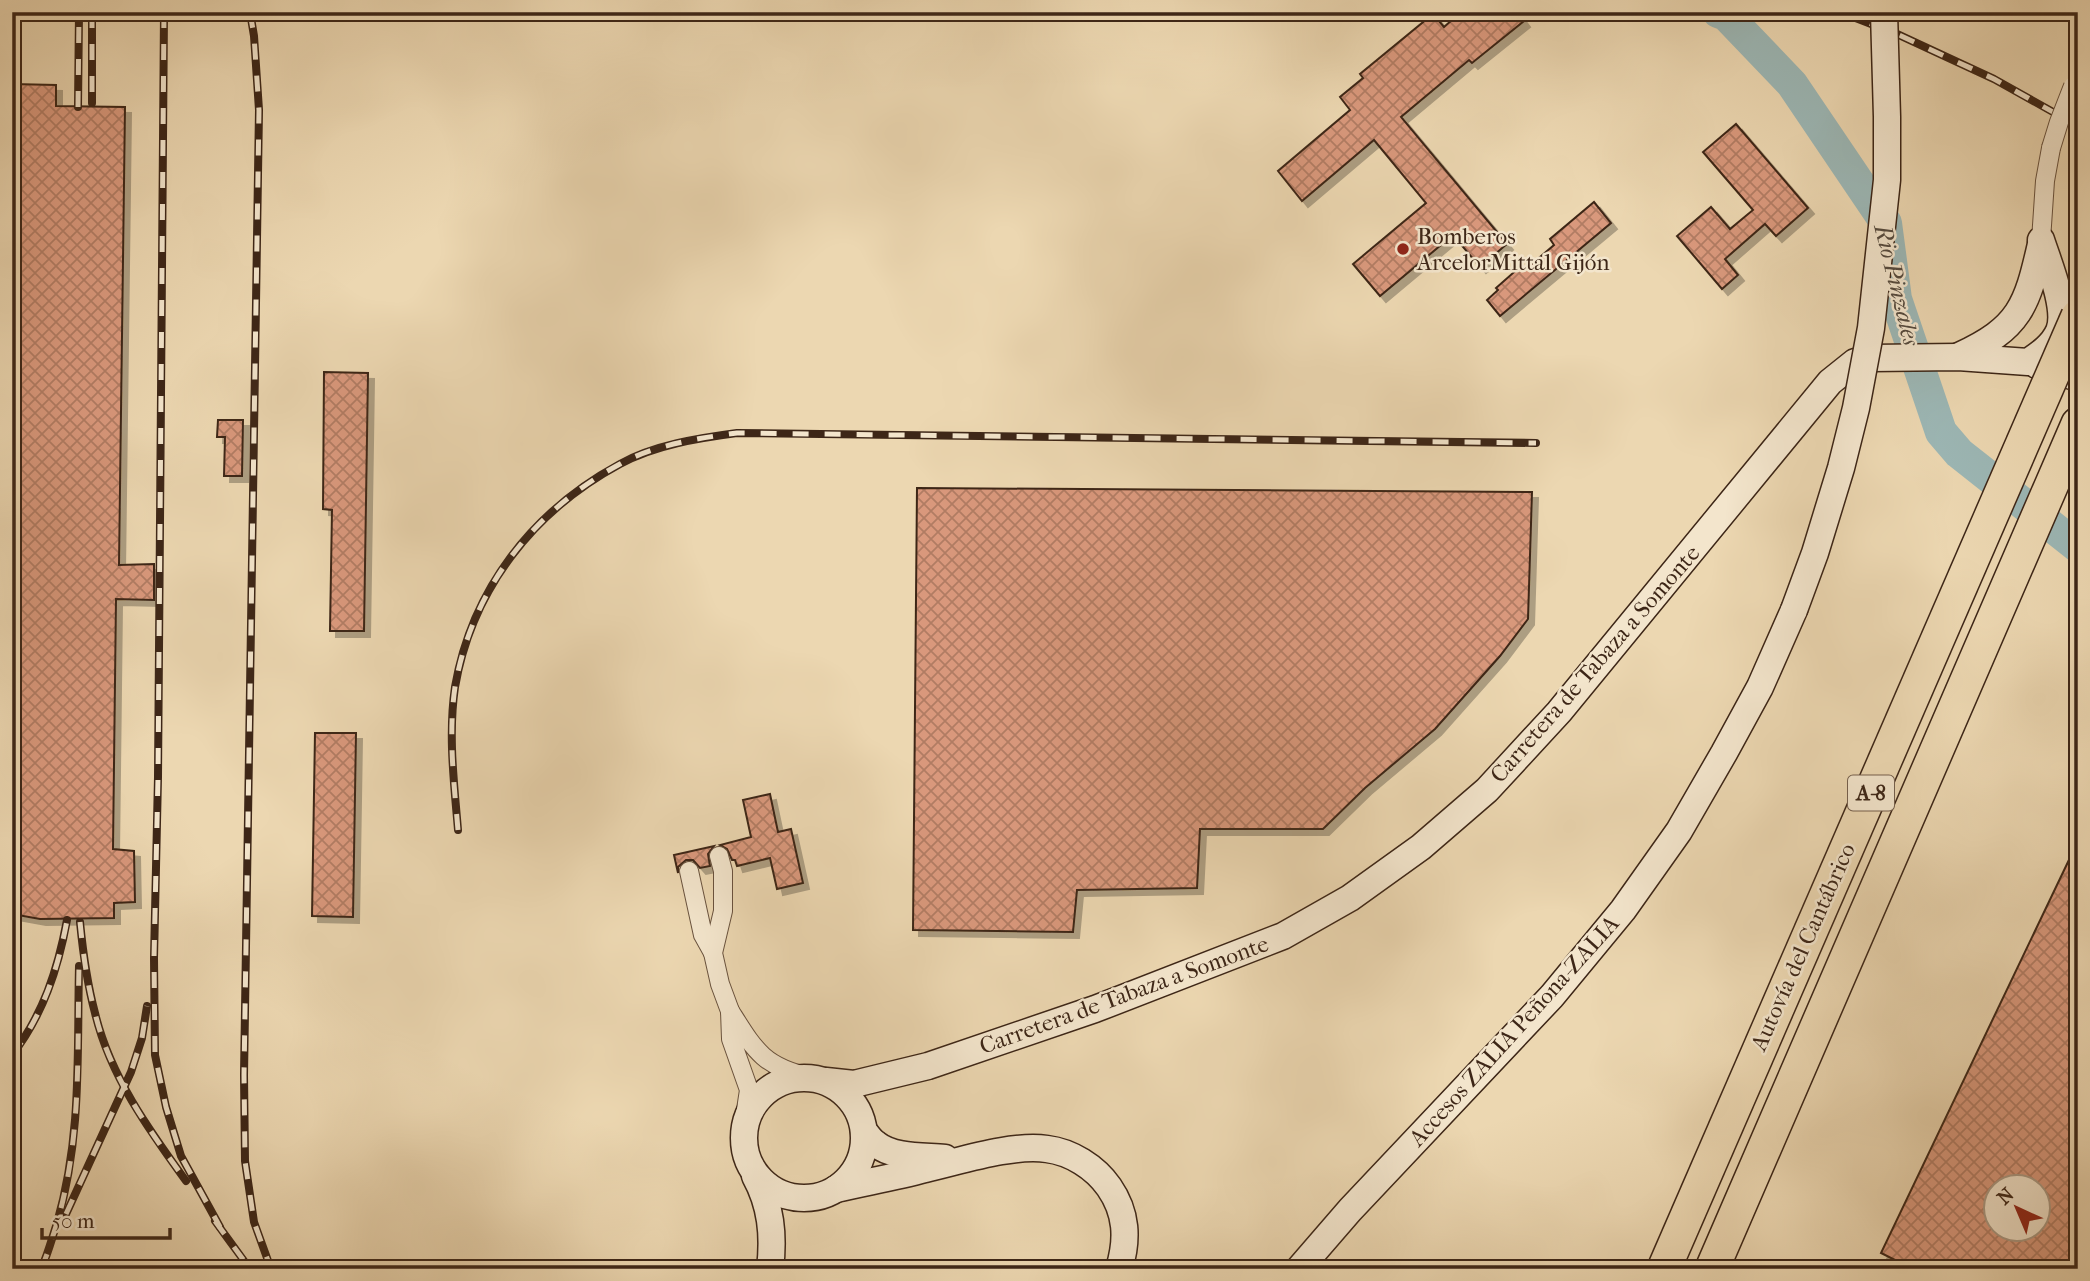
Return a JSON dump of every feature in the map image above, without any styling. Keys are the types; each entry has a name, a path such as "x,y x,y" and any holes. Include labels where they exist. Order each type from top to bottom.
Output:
{"highway":[{"name":"Autovía del Cantábrico","path":"1664,1269 2071,325"},
{"name":"Autovía del Cantábrico","path":"1712,1269 2078,424"}],"street":[{"name":"Accesos ZALIA Peñona-ZALIA","path":"1299,1269 1358,1201 1552,996 1623,910 1679,831 1760,687 1794,610 1815,553 1856,408 1871,328 1887,180 1888,117 1884,12"},
{"path":"2076,80 2051,148 2045,181 2039,252 2071,325 2073,358 2078,362"},
{"name":"Carretera de Tabaza a Somonte","path":"1954,357 1984,345 2007,326 2021,309 2031,289 2039,252"},
{"path":"2007,326 2019,323 2071,325"},
{"path":"2028,362 2071,325"},
{"name":"Carretera de Tabaza a Somonte","path":"818,1079 854,1084 928,1066 1095,1009 1283,936 1350,898 1421,847 1487,790 1559,712 1830,382 1855,362 1897,356 2028,362 2078,378"},
{"path":"713,953 723,911 723,871 719,856"},
{"path":"689,871 703,935 713,953 720,984 730,1011 754,1048 784,1070 818,1079 840,1089 858,1111 863,1128 865,1143 860,1161 850,1177 793,1214 782,1228 771,1259"},
{"path":"730,1011 731,1040 749,1090 744,1149 769,1207 771,1259"},
{"name":"Carretera de Tabaza a Somonte","path":"863,1128 870,1105 886,1087 928,1066"},
{"path":"744,1129 750,1110 762,1094 778,1083 794,1078 818,1079"},
{"path":"863,1128 875,1144 883,1148 901,1153 960,1160"},
{"path":"751,1168 764,1184 781,1194 800,1199 960,1160 1029,1148 1048,1149 1077,1158 1103,1179 1113,1194 1124,1219 1126,1235 1119,1269"}],"building":[{"path":"1461,12 1517,12 1524,21 1472,63 1469,60 1401,117 1507,244 1480,267 1453,235 1380,296 1353,264 1426,203 1374,140 1302,201 1278,171 1350,110 1340,97 1363,78 1360,74 1433,14 1444,27"},
{"path":"12,84 56,85 56,106 125,107 119,565 154,564 154,600 116,599 113,849 134,851 135,902 114,903 114,918 40,919 12,914"},
{"path":"1736,124 1808,208 1776,236 1765,224 1725,259 1738,275 1722,289 1677,236 1711,207 1730,229 1753,210 1703,152"},
{"path":"1594,202 1611,223 1500,316 1487,300 1498,290 1496,288 1522,265 1526,269 1554,245 1550,239"},
{"path":"324,372 368,373 364,631 330,631 332,510 323,509"},
{"path":"218,420 243,420 242,476 224,476 225,437 217,437"},
{"path":"917,488 1532,492 1528,619 1500,656 1435,729 1365,788 1323,829 1200,829 1197,888 1077,890 1073,932 913,930"},
{"path":"315,733 356,733 353,917 312,916"},
{"path":"770,794 778,832 791,829 803,883 777,889 770,858 737,866 727,849 720,845 751,837 743,800"},
{"path":"2078,841 2078,1258 2073,1269 1913,1269 1881,1253"},
{"path":"714,846 708,854 710,866 700,868 693,860 686,860 678,867 678,873 674,855"}],"waterway":[{"name":"Rio Pinzales","path":"1718,12 1726,15 1792,84 1886,223 1896,299 1941,432 1959,453 2078,547"}],"railway":[{"path":"78,107 79,12"},
{"path":"92,12 92,103"},
{"path":"164,12 155,1055 166,1107 181,1156 220,1227"},
{"path":"250,12 259,110 244,1075 245,1161 254,1222 271,1269"},
{"path":"1840,12 1897,34 1994,79 2078,126"},
{"path":"458,830 452,758 453,705 463,651 476,617 511,556 534,529 589,483 633,457 692,440 737,433 1536,443"},
{"path":"12,1055 23,1040 48,991 67,920"},
{"path":"80,922 92,1002 110,1059 132,1102 186,1181"},
{"path":"41,1269 57,1223 71,1159 77,1095 79,966"},
{"path":"66,1214 131,1072 142,1038 147,1006"},
{"path":"215,1221 250,1269"}],"place":[{"name":"Bomberos ArcelorMittal Gijón","path":"1403,249"}]}
